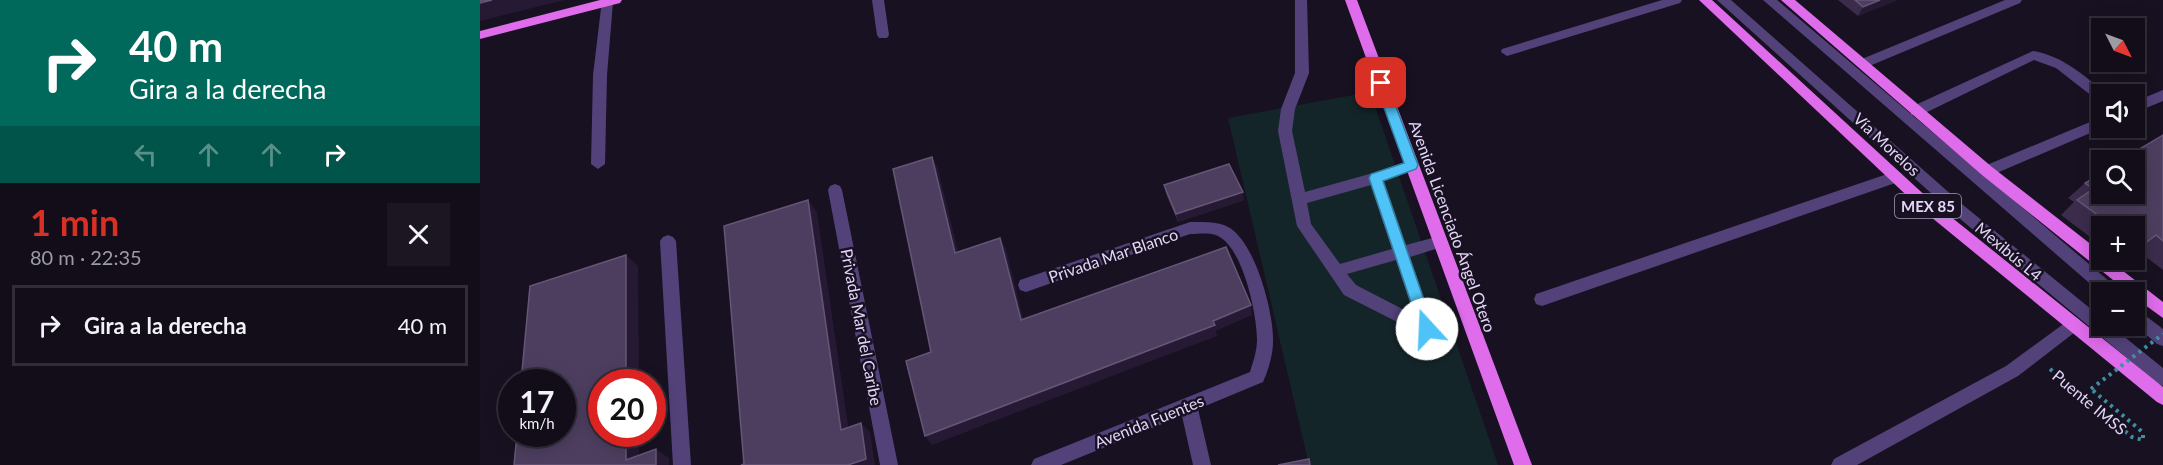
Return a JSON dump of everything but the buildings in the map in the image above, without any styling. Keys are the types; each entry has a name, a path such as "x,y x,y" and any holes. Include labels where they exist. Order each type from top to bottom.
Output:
{"main road":[{"name":"Avenida Licenciado Ángel Otero","path":"1351,0 1523,465"},
{"name":"Vía Morelos","path":"1705,0 1925,204 2163,397"},
{"path":"1787,0 1987,171 2163,311"},
{"path":"480,35 612,1"}],"street":[{"path":"878,0 883,36"},
{"path":"1301,0 1302,74 1288,109 1286,131 1304,226 1350,291 1427,329 1376,178"},
{"path":"1507,52 1676,0"},
{"name":"Mexibús L4","path":"1723,0 1958,209 2163,378"},
{"name":"Mexibús L4","path":"1769,0 2098,282"},
{"path":"1862,64 2016,0"},
{"path":"598,164 600,75 612,1"},
{"path":"1916,111 2033,55 2044,56 2055,62 2091,89"},
{"path":"2145,103 2163,95"},
{"path":"1987,171 2091,127"},
{"path":"1298,200 1376,178 1411,165"},
{"path":"1542,299 1896,177"},
{"name":"Privada Mar del Caribe","path":"835,190 889,465"},
{"name":"Privada Mar Blanco","path":"1026,285 1190,228 1211,228 1227,233 1238,246 1256,286 1265,341 1257,376"},
{"path":"668,241 682,465"},
{"path":"1336,271 1440,242"},
{"path":"2145,323 2163,339"},
{"path":"1840,465 2013,371 2073,324"},
{"name":"Avenida Fuentes","path":"1040,465 1257,376"},
{"path":"1188,405 1202,465"}],"path":[{"name":"Puente IMSS","path":"2032,354 2132,437 2143,440 2143,433 2139,429 2091,389 2163,333"}],"shaded area":[{"path":"1370,92 1498,465 1309,465 1228,118"}],"route":[{"path":"1381,83 1411,165 1376,178 1427,329"}]}
